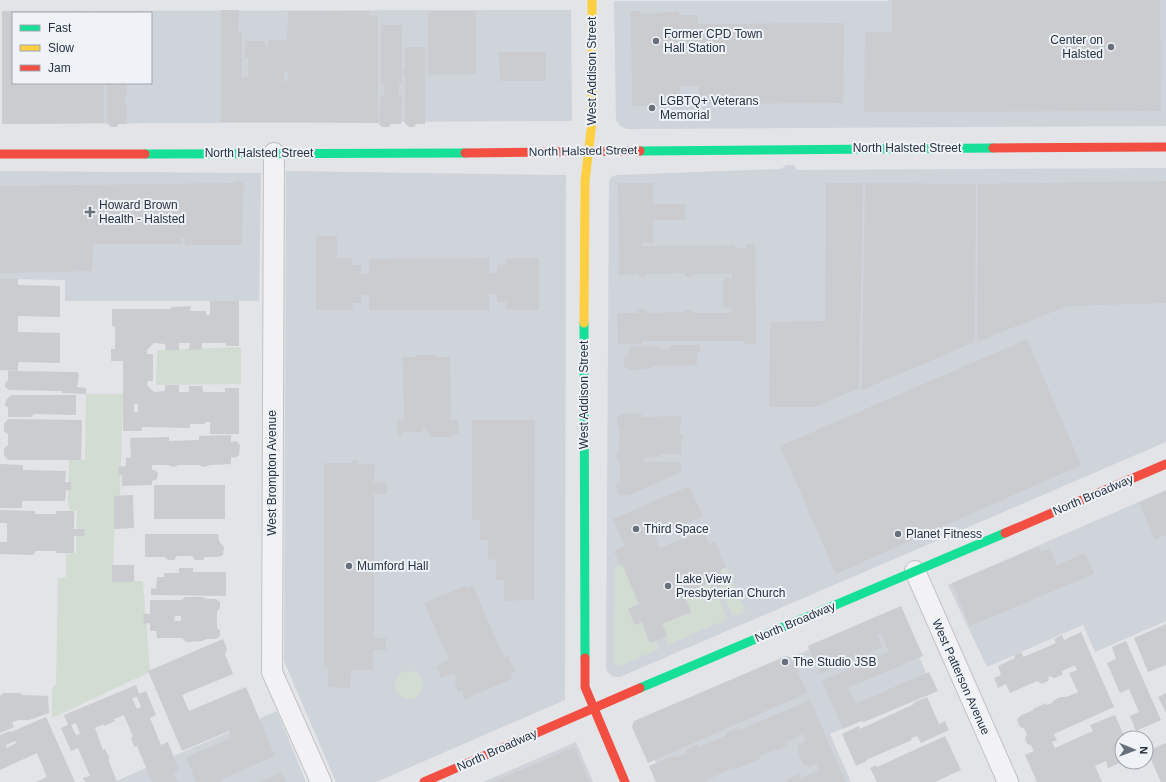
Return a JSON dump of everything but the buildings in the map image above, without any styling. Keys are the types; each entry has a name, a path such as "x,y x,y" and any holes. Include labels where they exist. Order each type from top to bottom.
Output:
{"main road":[{"name":"West Addison Street","path":"592,0 592,122 590,151 585,181 585,687 625,782"},
{"name":"North Halsted Street","path":"0,154 1166,147"},
{"name":"North Broadway","path":"424,782 593,708 1166,464"}],"street":[{"name":"West Brompton Avenue","path":"274,153 272,672 321,782"},
{"name":"West Patterson Avenue","path":"915,571 1008,782"}],"shaded area":[{"path":"1166,0 1166,126 627,129 620,126 616,120 614,1"},
{"path":"571,10 572,121 2,124 2,11"},
{"path":"786,165 794,165 797,170 1166,168 1166,442 620,677 614,677 607,672 606,665 609,181 611,177 617,175 781,169"},
{"path":"0,171 261,173 259,301 65,301 65,280 0,279"},
{"path":"286,171 566,175 565,700 376,782 336,782 284,661"},
{"path":"241,347 241,384 156,385 157,350"},
{"path":"86,394 123,394 120,496 115,497 113,582 143,581 150,672 52,718 52,689 56,684 58,578 66,577 66,554 76,553 77,511 70,510 68,502 69,460 85,460"},
{"path":"1166,490 1166,621 1095,652 1083,625 987,667 948,585"},
{"path":"622,564 639,604 642,622 650,643 655,641 659,649 620,666 613,662 615,567"},
{"path":"726,567 746,611 733,617 717,580 723,578 720,570"},
{"path":"710,583 713,590 703,595 707,603 719,598 727,619 668,645 665,637 667,635 662,624 691,612 684,594"},
{"path":"900,611 933,690 830,734 851,782 664,782 639,722"},
{"path":"409,671 419,675 423,685 419,695 409,699 399,695 395,685 399,675"},
{"path":"277,711 306,782 114,782"},
{"path":"576,742 593,782 483,782"}],"traffic: fast":[{"path":"640,151 993,148"},
{"path":"145,154 465,153"},
{"path":"584,323 585,658"},
{"path":"640,688 1005,533"}],"traffic: slow":[{"path":"584,323 585,181 592,122 592,0"}],"traffic: jam":[{"path":"993,148 1166,147"},
{"path":"465,153 640,151"},
{"path":"0,154 145,154"},
{"path":"1005,533 1166,464"},
{"path":"585,658 585,687 625,782"},
{"path":"424,782 640,688"}],"place":[{"name":"Former CPD Town Hall Station","path":"656,41"},
{"name":"Center on Halsted","path":"1111,47"},
{"name":"LGBTQ+ Veterans Memorial","path":"652,108"},
{"name":"Howard Brown Health - Halsted","path":"90,212"},
{"name":"Third Space","path":"636,529"},
{"name":"Planet Fitness","path":"898,534"},
{"name":"Mumford Hall","path":"349,566"},
{"name":"Lake View Presbyterian Church","path":"668,586"},
{"name":"The Studio JSB","path":"785,662"}]}
